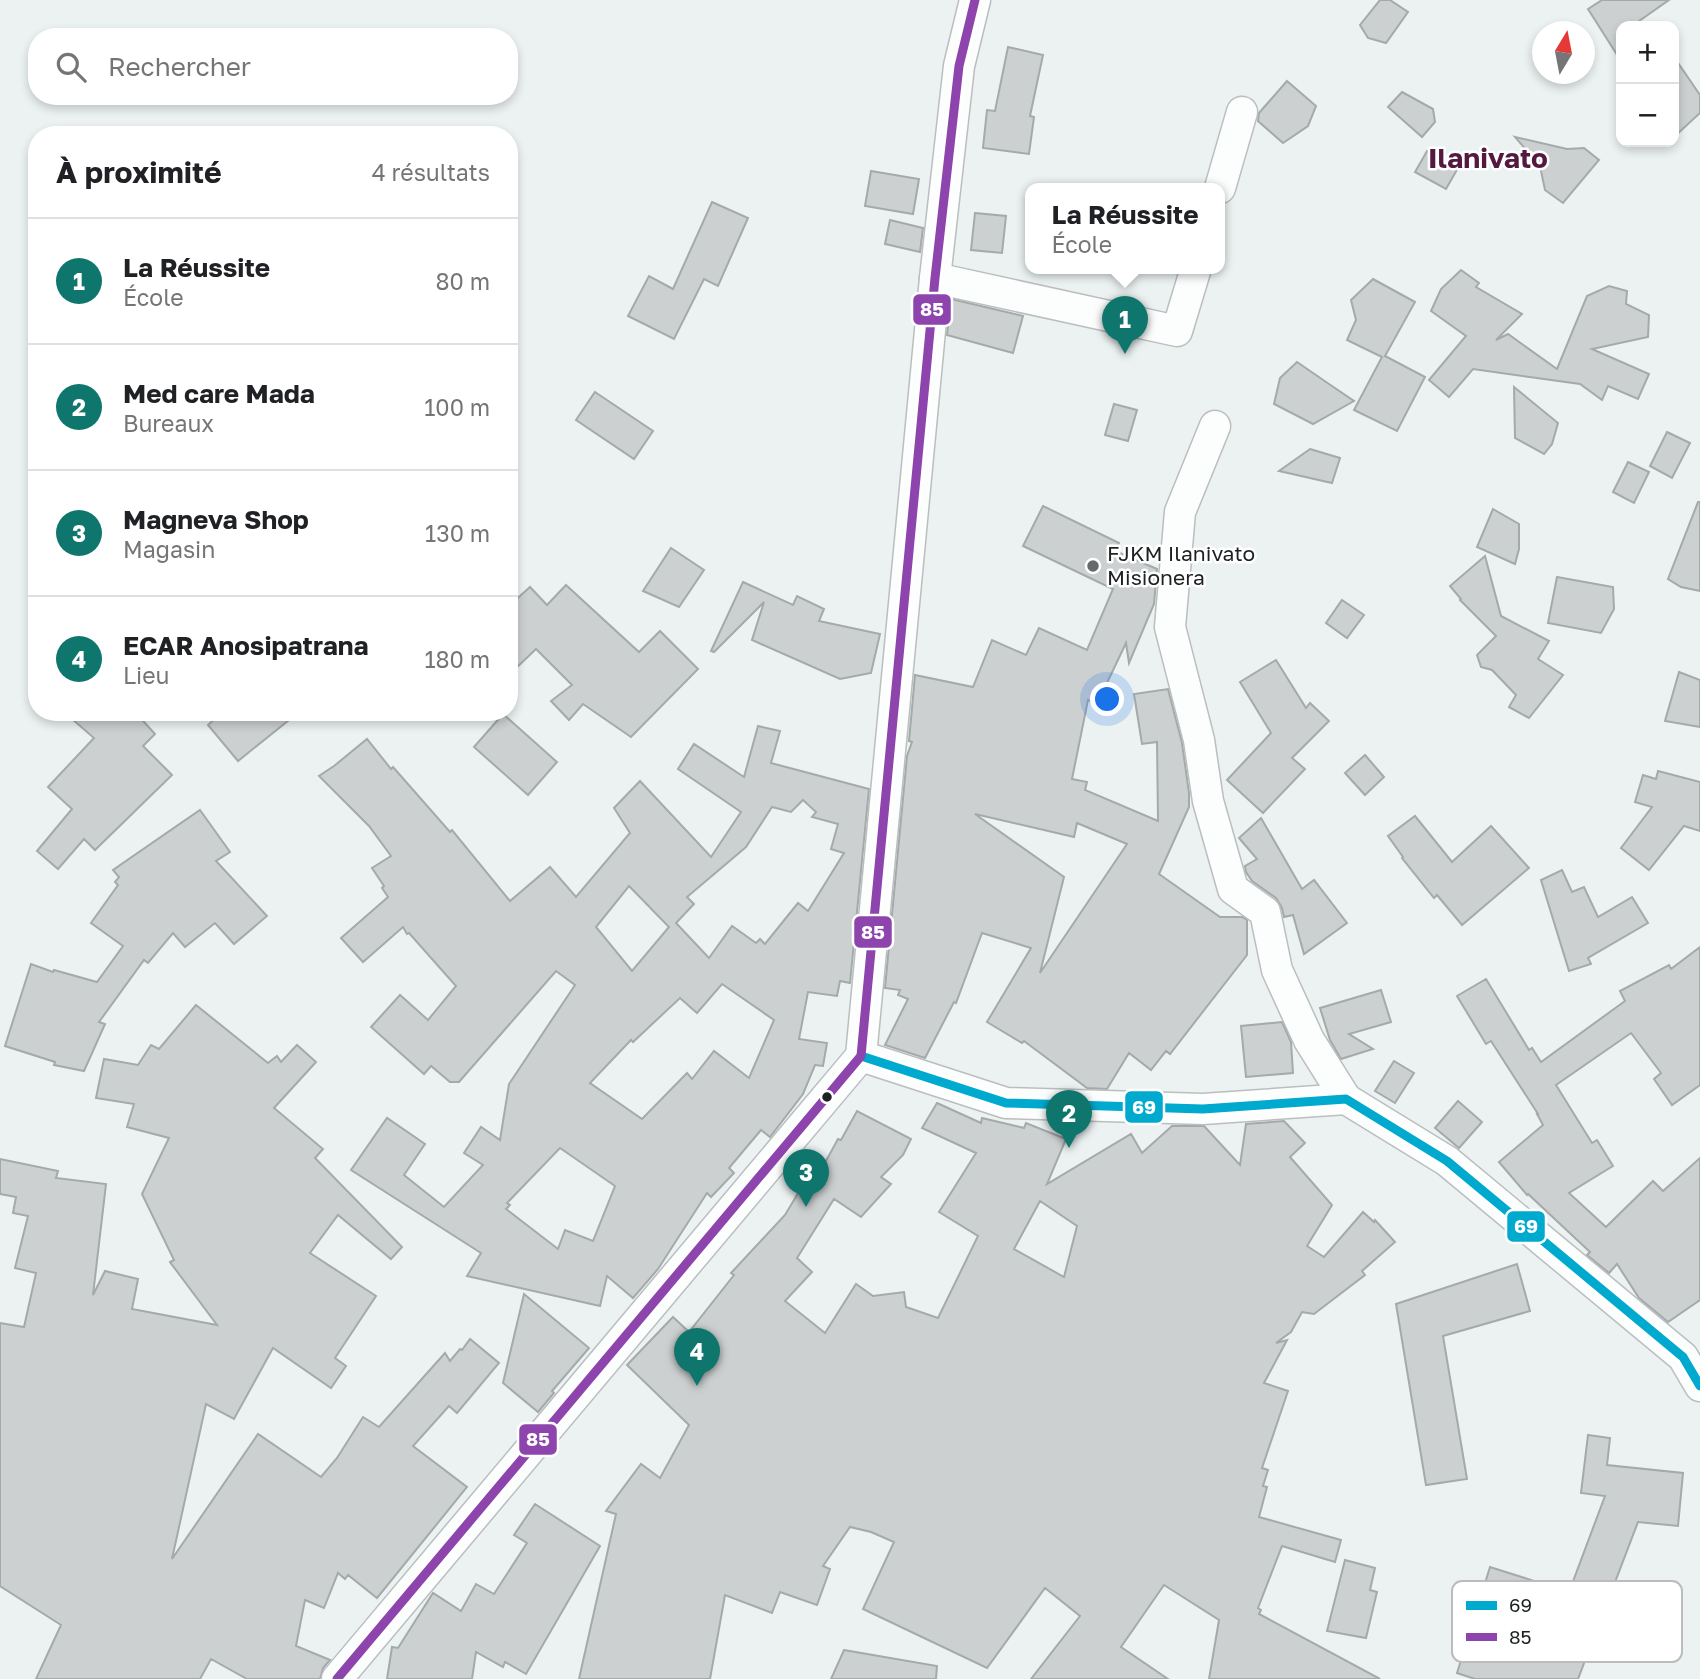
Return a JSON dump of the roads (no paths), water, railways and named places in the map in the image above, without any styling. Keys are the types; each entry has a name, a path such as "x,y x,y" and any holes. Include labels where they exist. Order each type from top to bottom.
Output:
{"street":[{"path":"337,1679 862,1056 934,278 960,66 975,0"},
{"path":"1221,183 1242,112"},
{"path":"934,278 1177,331 1194,274"},
{"path":"1216,426 1180,512 1170,627 1199,740 1208,801 1233,889 1265,912 1277,970 1310,1040 1346,1099 1447,1161 1683,1357 1700,1386"},
{"path":"862,1056 1006,1103 1203,1109 1346,1099"}],"place":[{"name":"La Réussite","path":"1125,354"},
{"name":"FJKM Ilanivato Misionera","path":"1093,566"},
{"name":"Med care Mada","path":"1069,1148"},
{"name":"Magneva Shop","path":"806,1207"},
{"name":"ECAR Anosipatrana","path":"697,1386"}],"district":[{"name":"Ilanivato","path":"1488,158"}]}
